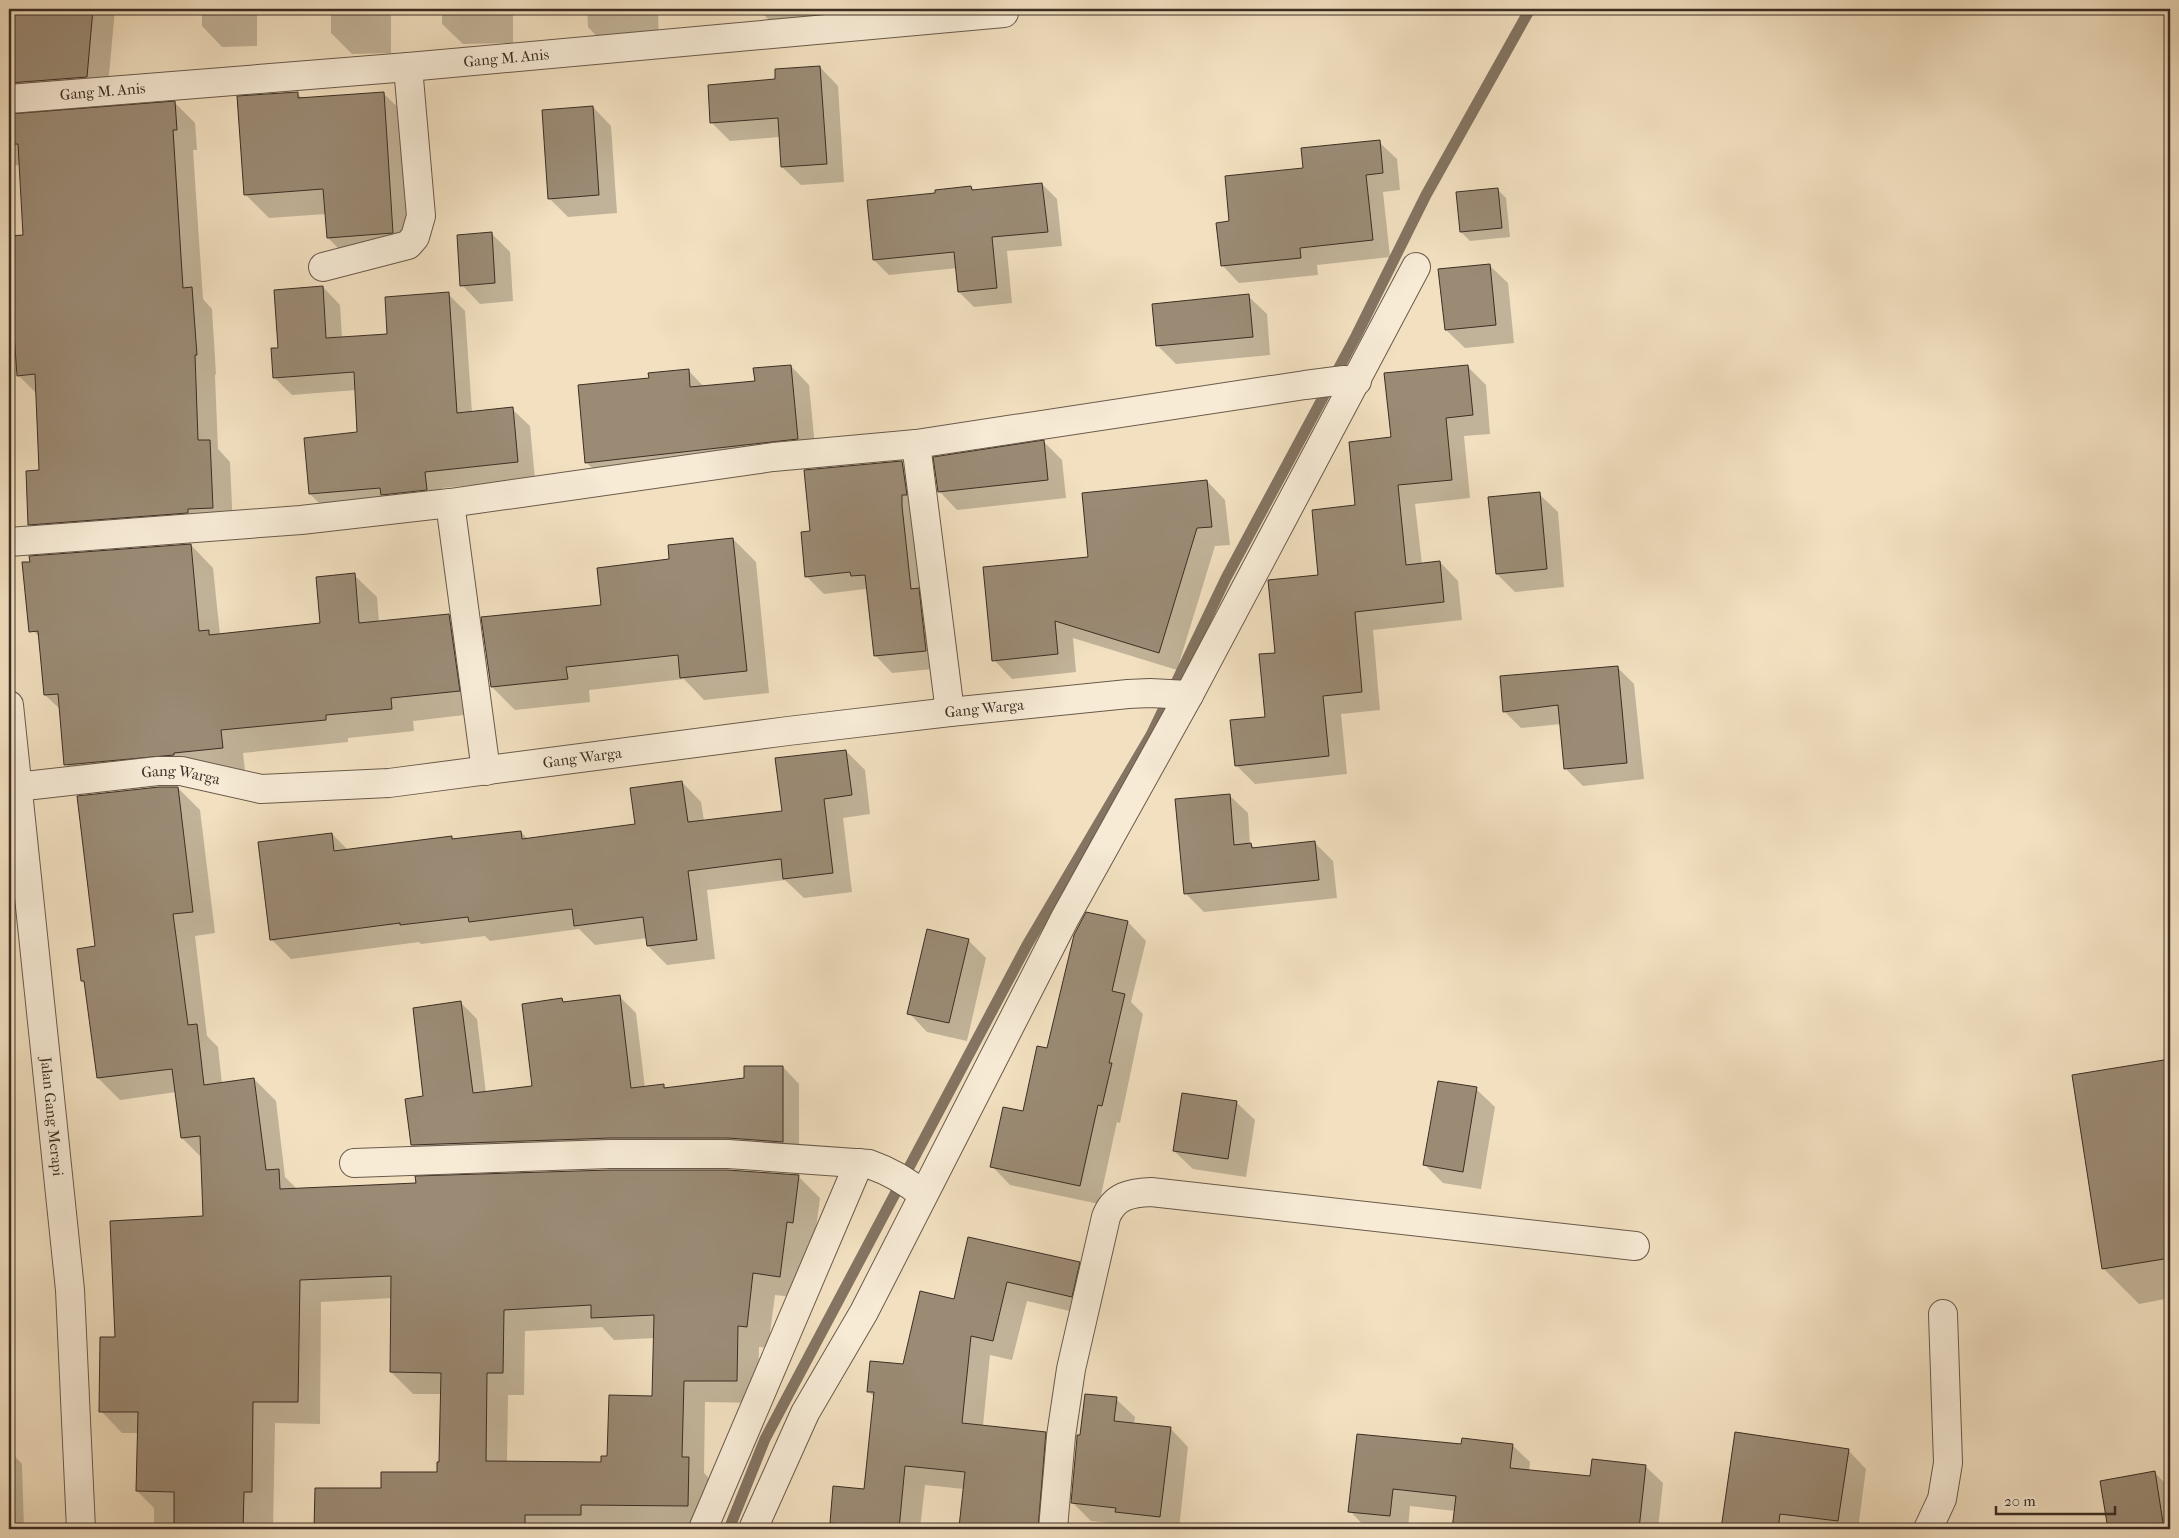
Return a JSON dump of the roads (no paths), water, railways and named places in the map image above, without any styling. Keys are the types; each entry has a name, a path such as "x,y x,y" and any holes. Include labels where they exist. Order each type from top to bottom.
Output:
{"street":[{"name":"Gang M. Anis","path":"9,99 408,67 1004,13"},
{"path":"323,267 408,245 415,237 421,216 408,67"},
{"path":"753,1529 805,1413 864,1312 917,1190 1065,918 1350,381 1416,267"},
{"path":"9,542 301,520 450,503 773,456 916,444 1305,385 1350,381"},
{"path":"916,444 950,712"},
{"path":"450,503 486,771"},
{"name":"Gang Warga","path":"16,787 158,771 182,771 261,789 389,783 950,712 1150,693 1183,694"},
{"name":"Jalan Gang Merapi","path":"9,705 16,787 32,913 70,1290 81,1529"},
{"path":"354,1163 620,1154 728,1154 871,1166 917,1190"},
{"path":"703,1529 871,1166"},
{"path":"1053,1529 1061,1436 1072,1360 1106,1217 1109,1208 1125,1195 1151,1192 1635,1246"},
{"path":"1928,1529 1942,1499 1948,1463 1944,1314"}],"waterway":[{"path":"729,1529 765,1439 1027,945 1151,735 1226,578 1356,336 1426,195 1530,9"}]}
